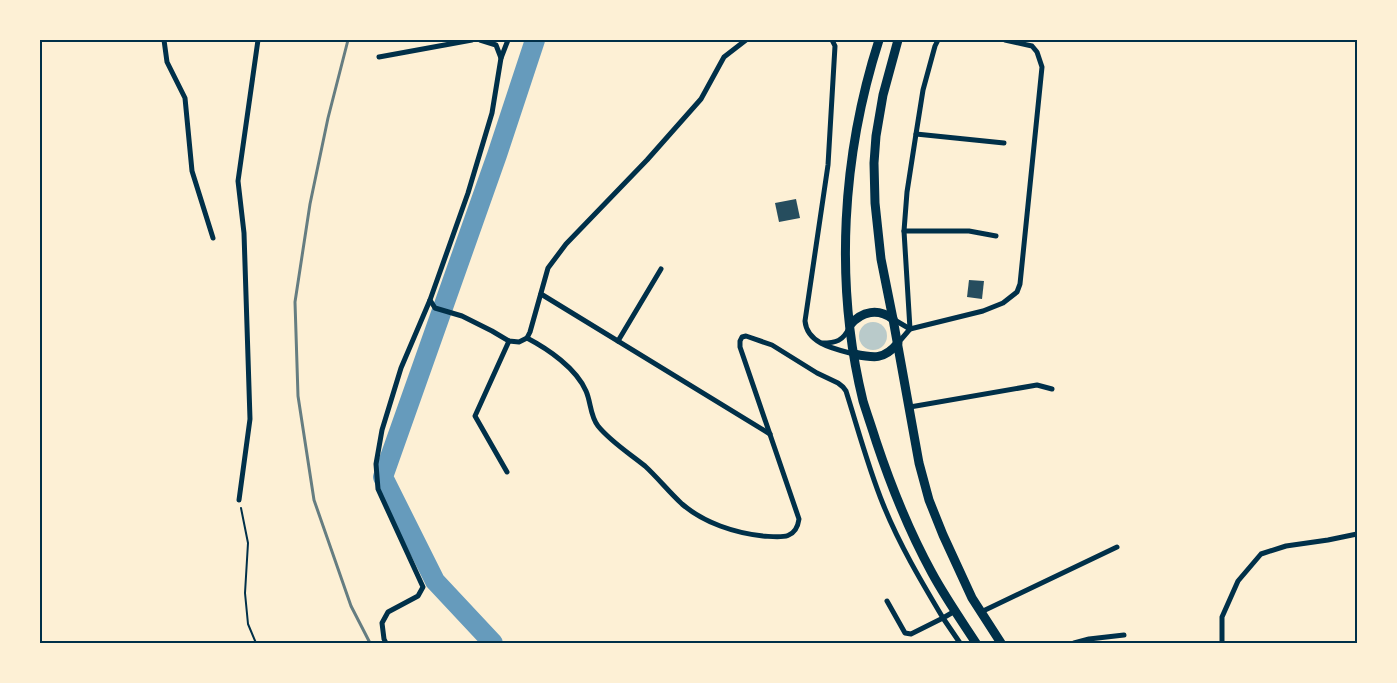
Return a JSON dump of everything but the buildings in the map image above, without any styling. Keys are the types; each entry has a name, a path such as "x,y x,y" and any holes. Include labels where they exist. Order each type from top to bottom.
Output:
{"highway":[{"path":"879,40 862,99 851,166 848,200 846,263 850,326 854,354 864,402 886,471 911,532 932,574 976,643"},
{"path":"898,40 883,95 876,136 874,203 881,259 919,463 929,500 942,535 972,598 1001,643"},
{"path":"850,326 859,316 867,313 884,314 893,319"},
{"path":"854,354 870,357 880,356 889,352 898,343"}],"street":[{"path":"164,40 167,62 185,98 192,171 212,238"},
{"path":"239,500 250,419 244,234 238,181 258,40"},
{"path":"380,57 472,40"},
{"path":"480,40 496,45 501,58"},
{"path":"386,643 382,623 388,612 418,596 423,586 378,488 376,464 382,430 401,368 430,300 468,193 492,114 501,58 508,40"},
{"path":"430,300 435,308 462,316 509,341 519,342 527,338 548,268 566,244 701,99 724,57 746,40"},
{"path":"832,40 835,46 828,165 805,321 807,331 814,339 835,349 854,354"},
{"path":"910,329 904,231 907,192 923,90 938,40"},
{"path":"898,343 910,329 983,311 1003,303 1017,292 1020,284 1042,66 1037,52 1032,46 1005,40"},
{"path":"916,134 1004,143"},
{"path":"904,231 969,231 996,236"},
{"path":"618,341 661,269"},
{"path":"541,294 770,434"},
{"path":"893,319 910,329"},
{"path":"821,343 839,340 845,335 850,326"},
{"path":"527,338 548,350 576,375 587,392 592,415 598,426 625,452 654,475 683,505 714,523 732,530 758,535 785,537 796,530 799,520 740,347 742,337 746,336 772,345 817,374 838,383 846,391 869,465 883,504 898,537 916,572 960,643"},
{"path":"507,472 475,416 509,341"},
{"path":"910,407 1038,385 1052,389"},
{"path":"1222,643 1222,617 1238,581 1261,554 1286,546 1357,534"},
{"path":"980,612 1117,547"},
{"path":"887,601 906,633 911,634 955,611"},
{"path":"1074,643 1089,639 1124,635"}],"path":[{"path":"239,500 248,543 245,594 248,624 256,643"}],"shaded area":[{"path":"873,322 883,326 887,336 883,346 873,350 863,346 859,336 863,326"}],"waterway":[{"path":"493,643 435,581 383,477 497,155 535,40"}],"railway":[{"path":"348,40 328,118 310,204 295,302 298,396 314,500 351,606 370,643"}]}
